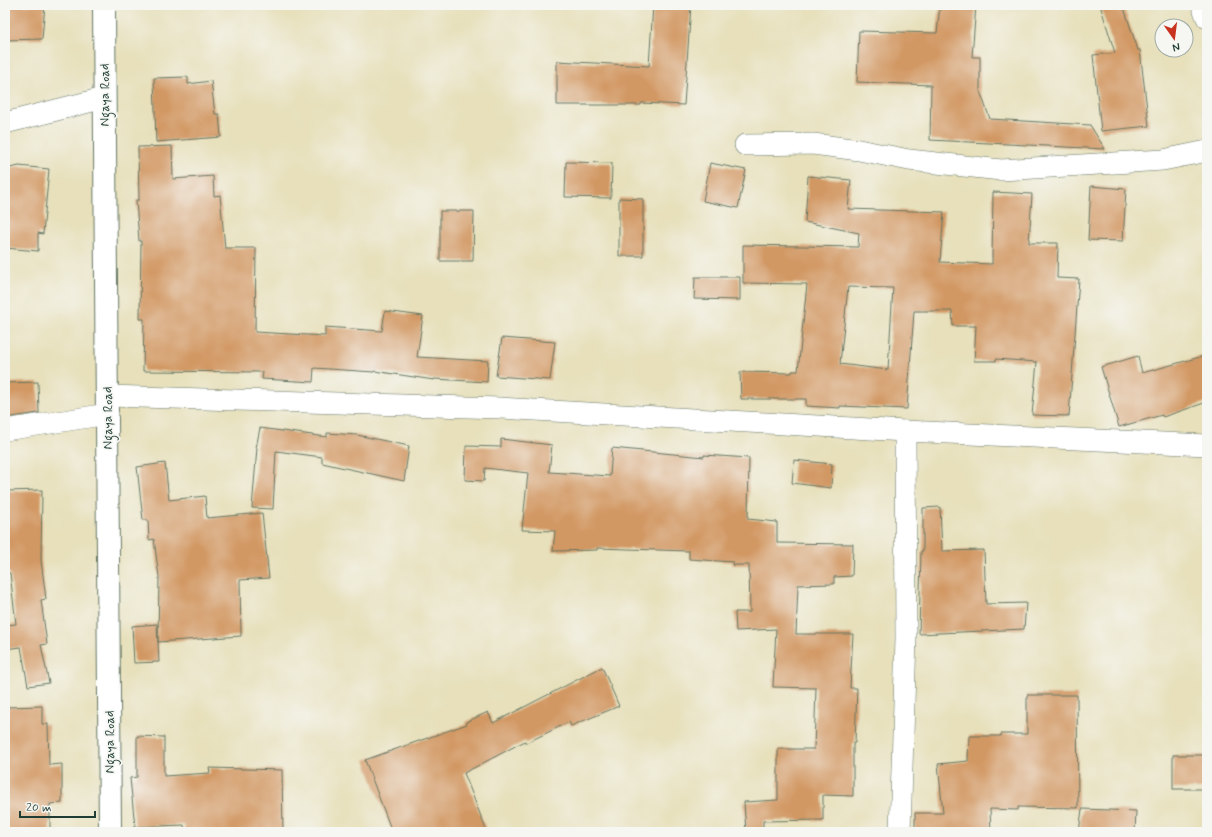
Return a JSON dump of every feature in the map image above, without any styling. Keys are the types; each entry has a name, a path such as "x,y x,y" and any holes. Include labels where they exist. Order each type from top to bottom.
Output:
{"street":[{"name":"Ngaya Road","path":"104,5 110,832"},
{"path":"1202,5 1207,18"},
{"path":"5,123 104,98"},
{"path":"745,145 813,144 859,150 909,160 1002,170 1163,160 1207,151"},
{"path":"5,430 108,405 500,408 905,431 1207,445"},
{"path":"900,832 906,638 905,431"}],"building":[{"path":"5,5 45,5 42,39 5,40"},
{"path":"653,5 691,5 684,105 641,103 641,105 557,105 557,61 649,66"},
{"path":"940,5 976,5 972,57 980,57 980,91 990,119 1090,125 1105,149 930,140 931,85 857,82 859,31 937,33"},
{"path":"1100,5 1123,5 1138,50 1140,50 1149,126 1101,131 1093,55 1115,53"},
{"path":"188,77 188,84 211,81 215,114 219,114 221,137 156,142 154,78"},
{"path":"172,146 173,179 213,176 214,196 220,195 225,248 256,248 255,332 325,336 325,327 382,331 385,311 423,316 417,357 488,361 487,382 434,380 374,371 314,368 313,382 262,379 263,372 143,371 144,319 140,319 141,241 139,241 136,200 139,200 138,147"},
{"path":"566,162 612,163 611,198 565,197"},
{"path":"710,163 746,170 738,208 703,201"},
{"path":"19,166 49,169 43,234 38,233 38,251 5,248 5,169"},
{"path":"808,176 851,180 848,209 944,212 940,262 992,264 993,192 1032,194 1029,243 1058,243 1057,278 1079,279 1069,416 1032,415 1037,362 996,359 996,361 974,361 976,326 953,326 952,311 914,311 907,409 806,406 806,399 741,399 740,372 792,373 792,371 798,371 807,284 743,283 743,245 858,247 859,233 805,222","holes":["848,287 893,288 888,370 840,364"]},
{"path":"1091,186 1126,189 1123,241 1088,240"},
{"path":"619,198 643,199 643,256 619,256"},
{"path":"440,211 474,211 473,261 440,261"},
{"path":"695,277 740,277 740,300 694,299"},
{"path":"502,338 555,342 550,380 496,376"},
{"path":"1207,355 1207,402 1163,417 1162,415 1119,427 1101,367 1138,356 1142,373"},
{"path":"38,382 39,413 5,418 5,383"},
{"path":"260,428 327,437 327,433 357,435 409,446 404,481 322,463 322,457 276,451 273,509 252,508 256,448"},
{"path":"501,439 552,445 549,472 610,476 612,448 704,457 704,455 749,458 748,519 777,522 777,543 853,544 852,576 834,577 834,584 798,585 796,634 853,634 850,688 857,688 855,743 853,743 853,796 823,795 823,820 763,821 763,832 746,832 744,802 778,800 778,749 814,749 816,688 773,687 776,629 736,631 735,612 750,612 749,565 732,565 733,562 689,559 689,551 597,548 597,550 553,551 555,531 522,530 528,473 485,468 484,481 465,480 466,446 501,447"},
{"path":"794,460 832,464 831,488 792,483"},
{"path":"165,463 169,500 205,496 207,518 262,513 269,578 240,580 241,636 158,642 159,577 154,539 149,540 148,520 143,520 137,467"},
{"path":"42,490 41,560 46,599 41,600 47,644 41,645 49,683 28,686 21,647 5,649 5,625 16,624 10,573 5,573 5,491"},
{"path":"940,507 942,551 984,550 986,604 1026,603 1024,629 919,634 921,551 923,551 923,508"},
{"path":"157,624 159,662 134,663 132,626"},
{"path":"602,667 619,706 571,726 569,722 526,743 525,741 464,773 487,832 392,832 365,760 467,724 466,722 488,712 493,723"},
{"path":"1027,695 1077,695 1078,808 1018,807 1018,810 990,809 991,832 915,832 915,813 943,813 938,764 968,761 969,736 1027,734"},
{"path":"42,706 42,724 48,724 49,765 62,764 62,803 50,804 50,832 5,832 5,707"},
{"path":"137,736 164,737 164,776 210,773 209,768 282,770 283,832 185,832 184,825 135,827 130,778 137,777"},
{"path":"1173,755 1207,755 1207,789 1173,789"},
{"path":"1082,809 1136,811 1135,832 1079,832"}]}
